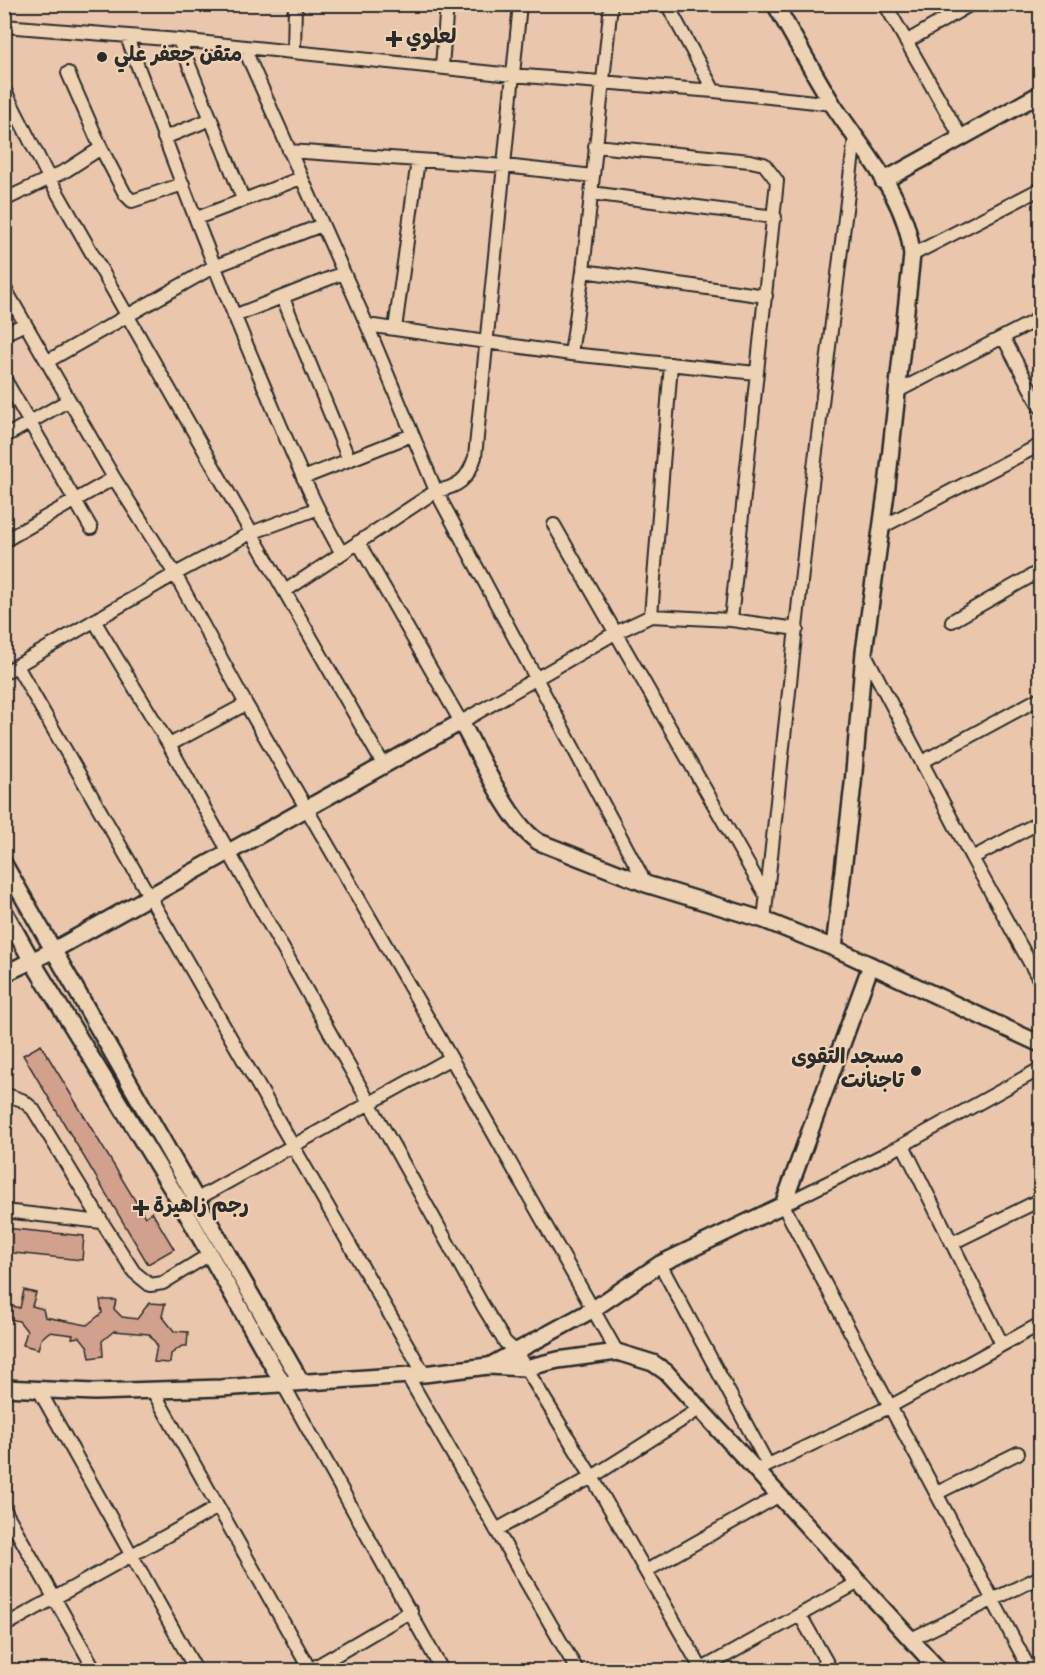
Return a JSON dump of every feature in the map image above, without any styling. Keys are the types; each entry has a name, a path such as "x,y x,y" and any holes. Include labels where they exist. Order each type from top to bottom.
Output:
{"street":[{"path":"294,52 295,4"},
{"path":"442,66 447,4"},
{"path":"285,591 436,491 451,488 463,482 470,474 476,457 485,342 520,4"},
{"path":"571,354 583,271 611,4"},
{"path":"667,4 714,91"},
{"path":"775,4 833,104 904,214 912,255 882,527 864,652 853,784 834,948"},
{"path":"885,4 962,139"},
{"path":"906,42 971,4"},
{"path":"4,26 179,40 512,75 714,91 833,104"},
{"path":"127,37 164,138 197,218 213,267 316,509 341,552"},
{"path":"179,40 243,199"},
{"path":"244,48 367,325 436,491 646,884"},
{"path":"68,73 101,148 125,194 132,201 183,184"},
{"path":"4,89 49,178 383,764"},
{"path":"884,181 1041,94"},
{"path":"164,138 211,119"},
{"path":"764,920 765,894 855,137"},
{"path":"596,146 764,164 777,182 731,620"},
{"path":"4,200 49,178 101,148"},
{"path":"289,151 504,166 592,176"},
{"path":"395,329 418,160"},
{"path":"197,218 301,178"},
{"path":"912,255 1041,189"},
{"path":"591,193 775,217"},
{"path":"48,361 213,267 322,225"},
{"path":"583,271 766,297"},
{"path":"234,316 343,273"},
{"path":"4,287 114,478 175,574 246,704 451,1058 617,1352"},
{"path":"283,298 349,460"},
{"path":"896,392 1041,318"},
{"path":"4,334 25,324"},
{"path":"367,325 571,354 756,373"},
{"path":"1004,337 1041,407"},
{"path":"651,616 671,364"},
{"path":"4,378 91,528"},
{"path":"4,437 69,400"},
{"path":"303,478 412,435"},
{"path":"882,527 1041,445"},
{"path":"4,541 114,478"},
{"path":"4,673 175,574 251,533 316,509"},
{"path":"554,525 765,894"},
{"path":"358,542 515,819 528,835 547,847 646,884 764,920 834,948 1041,1044"},
{"path":"952,621 1041,571"},
{"path":"4,974 52,951 150,897 536,680 615,633 651,616 731,620 796,629"},
{"path":"95,622 169,745 483,1306 506,1342 516,1352 592,1476 701,1670 859,1582"},
{"path":"864,652 972,858 1035,956 1041,981"},
{"path":"17,666 424,1374"},
{"path":"922,762 1041,698"},
{"path":"169,745 246,704"},
{"path":"972,858 1041,822"},
{"path":"4,864 301,1382"},
{"path":"4,911 32,961 183,1207 411,1611 442,1671"},
{"path":"871,965 783,1205 1030,1671"},
{"path":"183,1207 451,1058"},
{"path":"488,1366 592,1310 660,1264 903,1145 1041,1070"},
{"path":"4,1094 14,1096 33,1109 134,1272 150,1285 156,1286 163,1283 210,1254"},
{"path":"903,1145 1002,1344"},
{"path":"952,1243 1041,1200"},
{"path":"4,1211 102,1222"},
{"path":"660,1264 778,1496 939,1671"},
{"path":"762,1468 891,1406 1041,1324"},
{"path":"4,1388 153,1391 283,1384 424,1374 488,1366 525,1368 558,1360 617,1352 644,1360 666,1372 762,1468"},
{"path":"407,1375 577,1671"},
{"path":"39,1390 196,1671"},
{"path":"153,1391 310,1671 411,1611"},
{"path":"496,1530 592,1476 701,1408"},
{"path":"937,1494 1018,1453"},
{"path":"646,1571 778,1496"},
{"path":"4,1626 218,1507"},
{"path":"4,1509 95,1671"},
{"path":"911,1640 1041,1577"},
{"path":"800,1615 831,1671"}],"building":[{"path":"41,1045 145,1217 152,1212 174,1249 148,1264 23,1055"},
{"path":"4,1228 84,1236 82,1260 4,1252"},
{"path":"24,1290 36,1293 32,1306 43,1309 45,1317 87,1325 102,1313 100,1300 116,1300 114,1309 122,1317 137,1319 149,1303 165,1304 162,1316 174,1331 188,1332 187,1346 182,1346 171,1354 170,1363 154,1362 157,1345 149,1334 114,1331 102,1341 103,1356 90,1358 88,1347 80,1337 72,1338 73,1335 49,1332 41,1339 38,1349 23,1345 27,1331 19,1321 4,1318 4,1304 20,1308"}],"place":[{"name":"لعلوي","path":"394,39"},
{"name":"متقن جعفر علي","path":"102,57"},
{"name":"مسجد التقوى تاجنانت","path":"916,1071"},
{"name":"رجم زاهيرة","path":"141,1208"}]}
